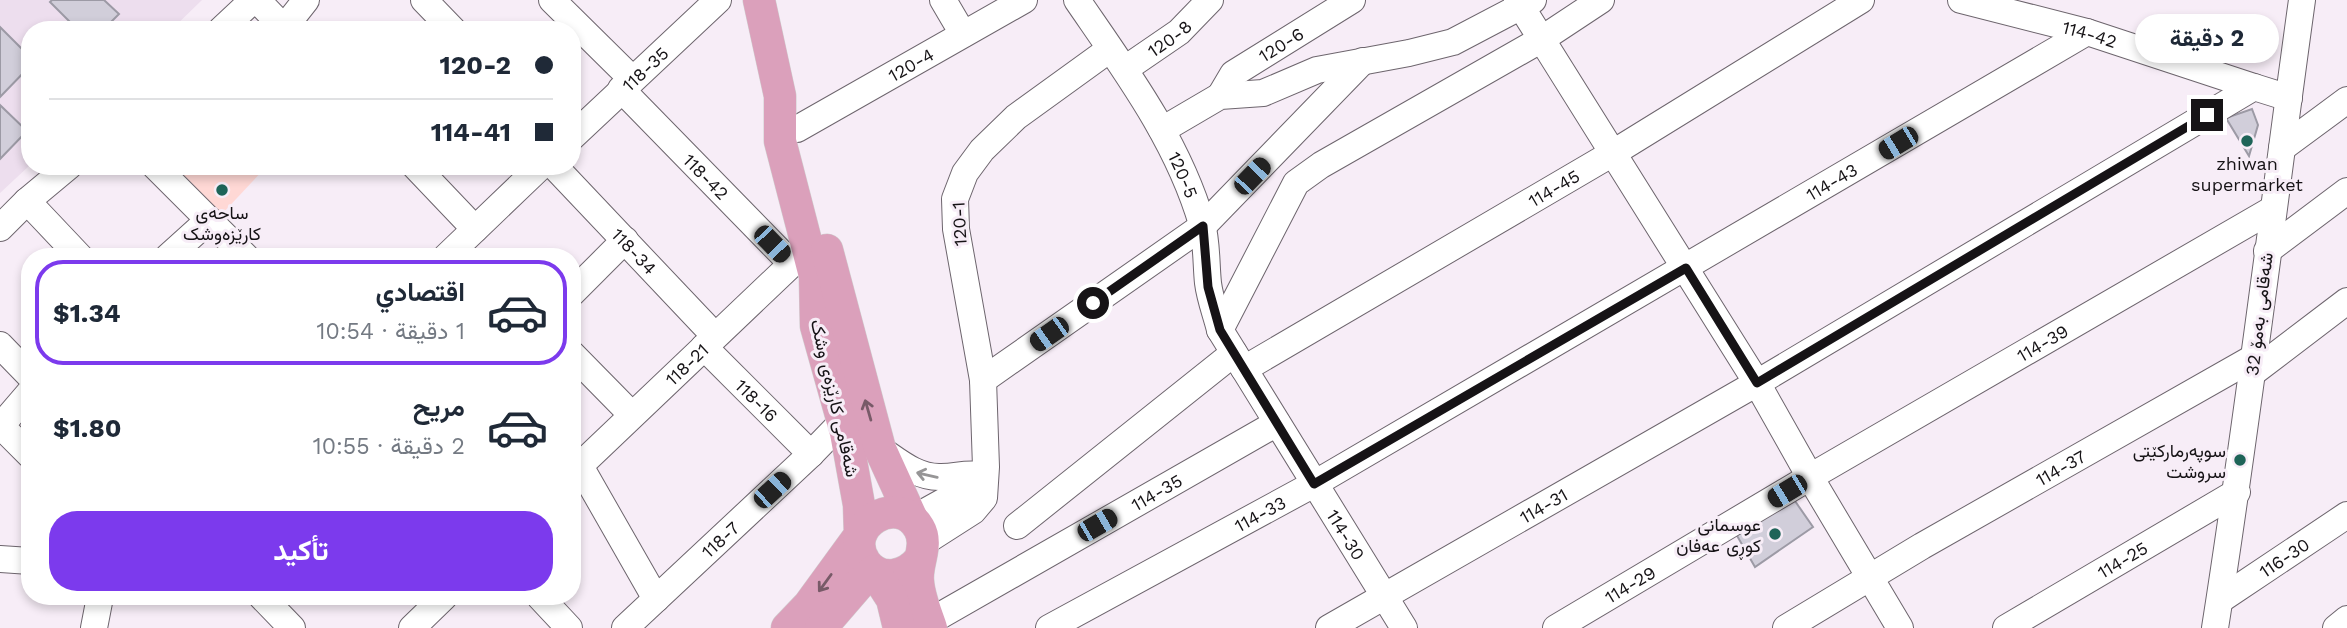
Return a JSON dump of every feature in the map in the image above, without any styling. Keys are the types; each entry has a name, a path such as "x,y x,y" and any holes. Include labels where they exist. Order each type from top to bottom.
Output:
{"main road":[{"name":"شەقامی کارێزەی وشک","path":"759,0 780,96 780,141 815,276 827,299 880,449 918,540 919,626"},
{"name":"شەقامی کارێزەی وشک","path":"780,96 797,129 827,299 816,326 843,421 859,505 860,536"},
{"path":"787,628 809,605 860,536 864,526 880,513 902,513 918,540 913,568 894,576 874,571"},
{"path":"860,536 862,555 892,599 919,626"},
{"path":"821,628 859,584 874,571"}],"street":[{"path":"291,21 306,0"},
{"name":"118-42","path":"552,0 571,21"},
{"path":"943,0 963,34"},
{"name":"120-4","path":"797,129 1024,0"},
{"name":"120-5","path":"1077,0 1163,130 1182,171 1203,226 1208,287 1220,330 1239,361"},
{"name":"120-8","path":"1117,59 1179,32 1210,0"},
{"name":"120-6","path":"1220,96 1233,74 1352,0"},
{"path":"1296,183 1321,165 1542,39 1601,0"},
{"name":"114-45","path":"1017,526 1239,361 1613,153 1861,0"},
{"name":"114-42","path":"1961,0 2087,32 2289,98"},
{"name":"شەقامی بەمۆ 32","path":"2215,628 2236,492 2302,0"},
{"path":"1163,130 1220,96 1263,93 1317,70 1453,42 1524,2 1542,39 1757,383 1900,628"},
{"path":"230,21 247,3 273,21"},
{"name":"118-35","path":"581,128 705,4"},
{"name":"118-42","path":"581,32 795,260"},
{"name":"114-43","path":"1686,268 2087,32"},
{"name":"120-1","path":"918,540 973,510 984,498 983,380 956,229 956,199 965,173 982,150 1016,117 1117,59"},
{"path":"983,380 1203,226 1363,61"},
{"name":"114-31","path":"1329,628 1757,383 2254,87"},
{"path":"2282,148 2347,100"},
{"path":"1220,330 1296,183 1301,125"},
{"path":"0,228 58,175"},
{"path":"164,175 237,248"},
{"path":"421,175 466,246 533,175"},
{"name":"118-34","path":"563,175 625,240 710,341"},
{"path":"2267,251 2347,191"},
{"path":"27,201 71,248"},
{"name":"114-39","path":"1810,477 2273,209"},
{"path":"177,248 209,220"},
{"path":"581,284 625,240"},
{"name":"118-21","path":"581,465 795,260"},
{"name":"114-33","path":"1049,628 1314,484 1686,268"},
{"name":"114-37","path":"1786,628 1870,577 2252,366 2347,301"},
{"name":"118-16","path":"710,341 811,454"},
{"path":"0,345 21,367"},
{"name":"114-30","path":"1239,361 1404,628"},
{"path":"581,363 632,415"},
{"path":"21,402 0,427 21,447"},
{"name":"118-7","path":"625,628 843,421"},
{"name":"114-35","path":"919,626 1277,423"},
{"path":"880,449 918,474 940,478 983,471"},
{"name":"114-29","path":"1556,628 1810,477"},
{"path":"581,478 656,599"},
{"name":"114-25","path":"2006,628 2236,492"},
{"name":"116-30","path":"2220,600 2347,515"},
{"path":"0,559 21,560"},
{"path":"94,628 98,605"},
{"path":"270,605 292,628"},
{"path":"419,626 437,605"},
{"path":"547,605 569,628"},
{"path":"2336,628 2347,620"}],"shaded area":[{"path":"0,0 202,0 180,21 21,21 21,173 0,193"},
{"name":"ساحه‌ی کارێزه‌وشک","path":"184,175 259,175 222,214"}],"building":[{"path":"104,0 119,14 112,21 69,21 50,2"},
{"path":"0,27 21,48 21,75 0,97"},
{"path":"0,105 21,125 21,137 0,159"},
{"name":"zhiwan supermarket","path":"2252,109 2258,125 2249,156 2226,118"},
{"path":"1795,501 1813,527 1755,567 1736,534"}],"place":[{"name":"zhiwan supermarket","path":"2247,141"},
{"name":"ساحه‌ی کارێزه‌وشک","path":"222,190"},
{"name":"سوپەرمارکێتی سروشت","path":"2240,460"},
{"name":"عوسمانی کوڕی عەفان","path":"1775,534"}],"route":[{"path":"1093,303 1203,226 1208,287 1220,330 1314,484 1686,268 1757,383 2207,115"}]}
